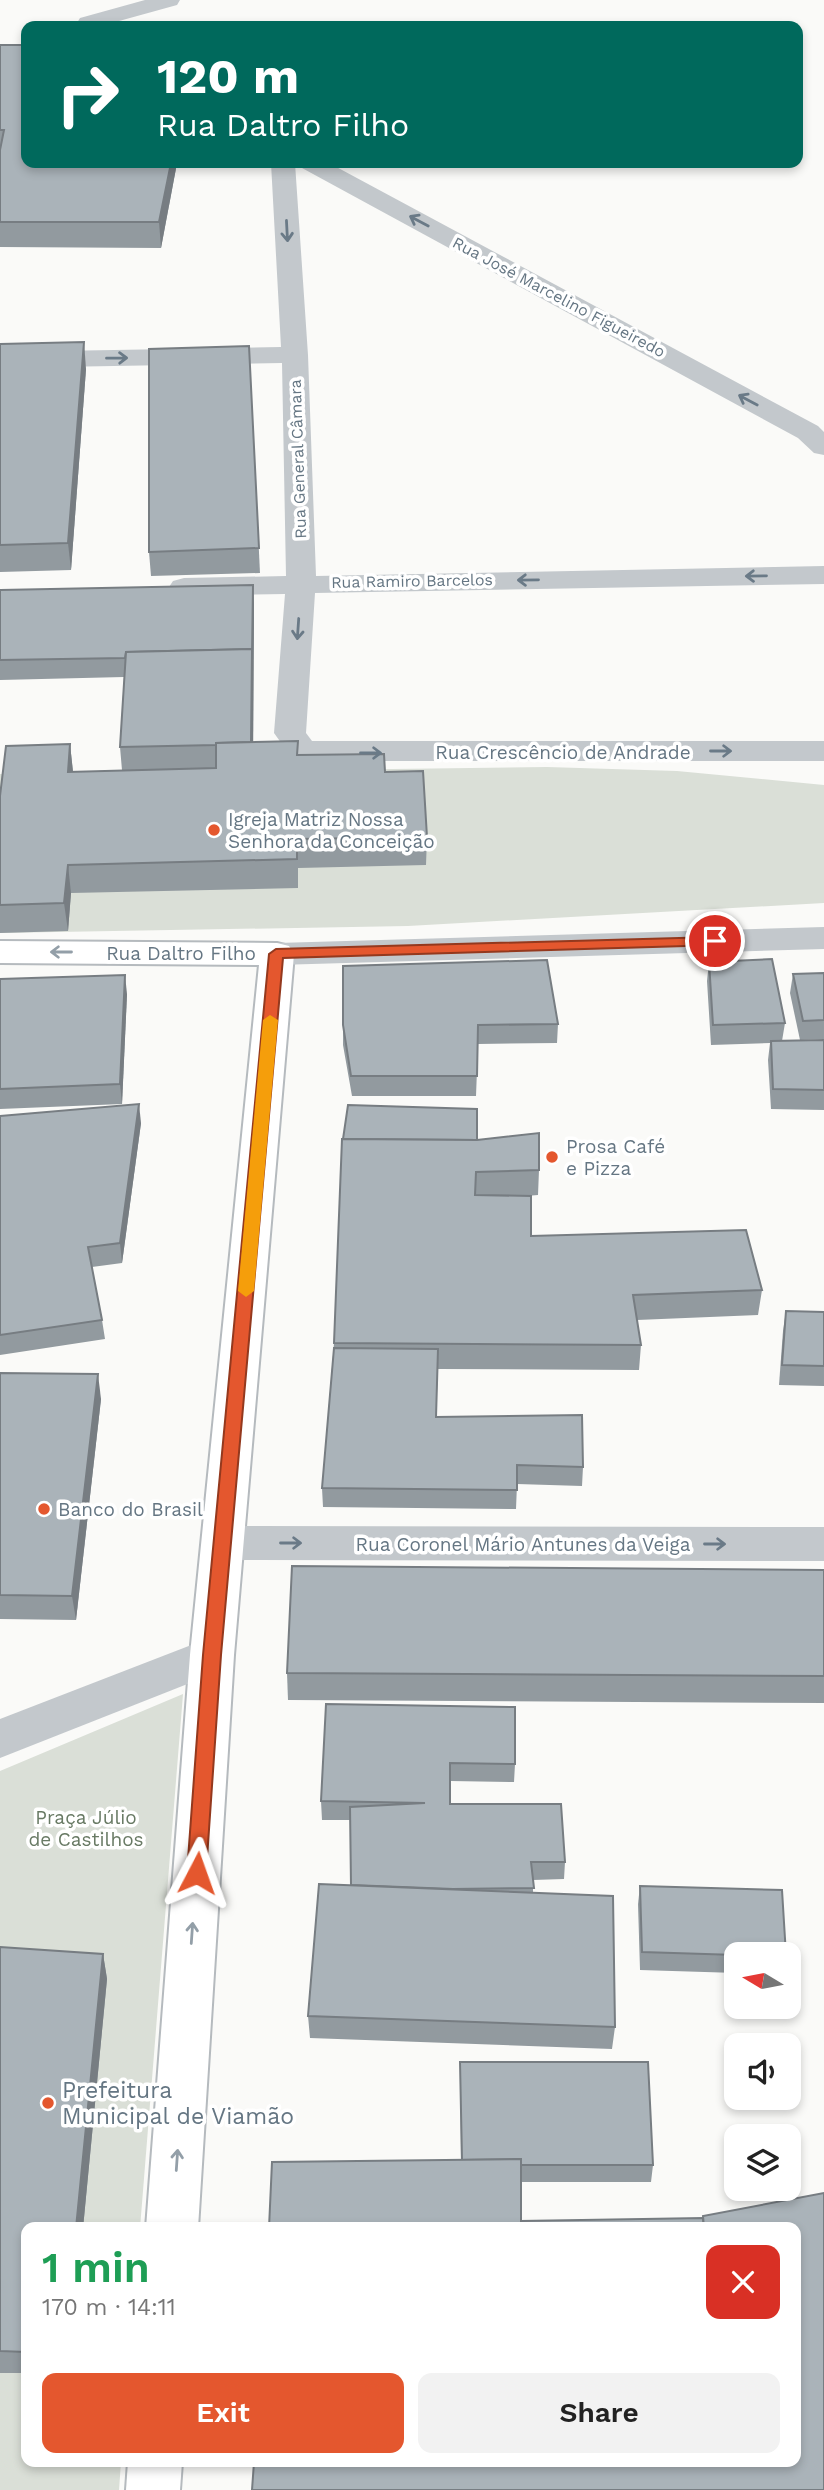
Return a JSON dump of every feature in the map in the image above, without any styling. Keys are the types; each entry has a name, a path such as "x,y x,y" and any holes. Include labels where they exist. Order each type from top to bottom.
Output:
{"main road":[{"name":"Rua Daltro Filho","path":"0,952 276,954"},
{"path":"172,2222 212,1655 276,954"},
{"path":"153,2490 155,2467"}],"street":[{"path":"84,19 169,0"},
{"name":"Rua General Câmara","path":"284,168 295,355 301,583 290,733 303,751"},
{"name":"Rua José Marcelino Figueiredo","path":"320,168 816,439"},
{"path":"0,360 295,355"},
{"name":"Rua Ramiro Barcelos","path":"151,588 301,583 824,575"},
{"name":"Rua Crescêncio de Andrade","path":"303,751 329,754 824,751"},
{"name":"Rua Daltro Filho","path":"276,954 824,938"},
{"name":"Rua Coronel Mário Antunes da Veiga","path":"223,1543 824,1544"},
{"path":"0,1739 212,1655"}],"green space":[{"path":"547,767 677,771 824,785 824,903 408,926 0,933 0,774"},
{"name":"Praça Júlio de Castilhos","path":"183,1694 140,2222 21,2222 21,2467 121,2467 119,2490 0,2490 0,1771"}],"building":[{"path":"0,45 21,45 21,168 170,168 159,222 0,222 0,150 4,130 0,130"},
{"path":"84,342 68,543 0,545 0,344"},
{"path":"249,346 259,548 149,552 149,349"},
{"path":"253,585 252,655 252,649 126,652 125,658 0,660 0,590"},
{"path":"252,649 251,742 120,747 126,652"},
{"name":"Igreja Matriz Nossa Senhora da Conceição","path":"298,741 297,755 384,754 385,772 423,771 427,837 297,839 297,859 68,865 64,903 0,905 0,796 6,746 70,744 68,772 216,768 216,743"},
{"path":"772,959 785,1023 713,1025 709,962"},
{"path":"547,960 558,1024 478,1025 477,1076 351,1076 343,1025 343,966"},
{"path":"824,973 824,1020 803,1021 793,974"},
{"path":"125,975 120,1084 0,1089 0,979"},
{"path":"824,1040 824,1090 773,1089 771,1041"},
{"path":"139,1104 120,1243 88,1247 102,1320 0,1335 0,1116"},
{"path":"348,1105 477,1109 477,1140 343,1139"},
{"path":"539,1133 539,1170 476,1172 475,1195 531,1196 531,1236 746,1230 762,1290 633,1295 641,1345 334,1343 342,1139 477,1140"},
{"path":"786,1311 824,1312 824,1366 782,1365"},
{"path":"334,1348 438,1349 436,1417 582,1415 583,1467 517,1465 517,1490 322,1488"},
{"name":"Banco do Brasil","path":"0,1373 98,1374 72,1596 0,1595"},
{"path":"292,1566 824,1570 824,1676 287,1673"},
{"path":"326,1704 515,1707 515,1764 450,1763 450,1804 561,1804 565,1862 531,1862 534,1888 453,1889 351,1885 350,1807 425,1803 321,1801"},
{"path":"319,1884 613,1896 615,2027 308,2016"},
{"path":"640,1886 782,1890 785,1942 724,1942 724,1955 642,1952"},
{"name":"Prefeitura Municipal de Viamão","path":"0,1947 103,1954 77,2222 21,2222 21,2352 0,2351"},
{"path":"460,2062 648,2062 653,2165 521,2165 521,2159 462,2160"},
{"path":"521,2159 521,2221 703,2218 703,2222 269,2222 272,2162"},
{"path":"824,2193 824,2490 252,2490 254,2467 801,2467 801,2222 704,2222 703,2216 782,2201 801,2201 801,2197"}],"slow traffic":[{"path":"246,1291 270,1020"}],"place":[{"name":"Igreja Matriz Nossa Senhora da Conceição","path":"214,830"},
{"name":"Prosa Café e Pizza","path":"552,1157"},
{"name":"Banco do Brasil","path":"44,1509"},
{"name":"Prefeitura Municipal de Viamão","path":"48,2103"}],"route":[{"path":"197,1873 212,1655 276,954 715,941"}]}
